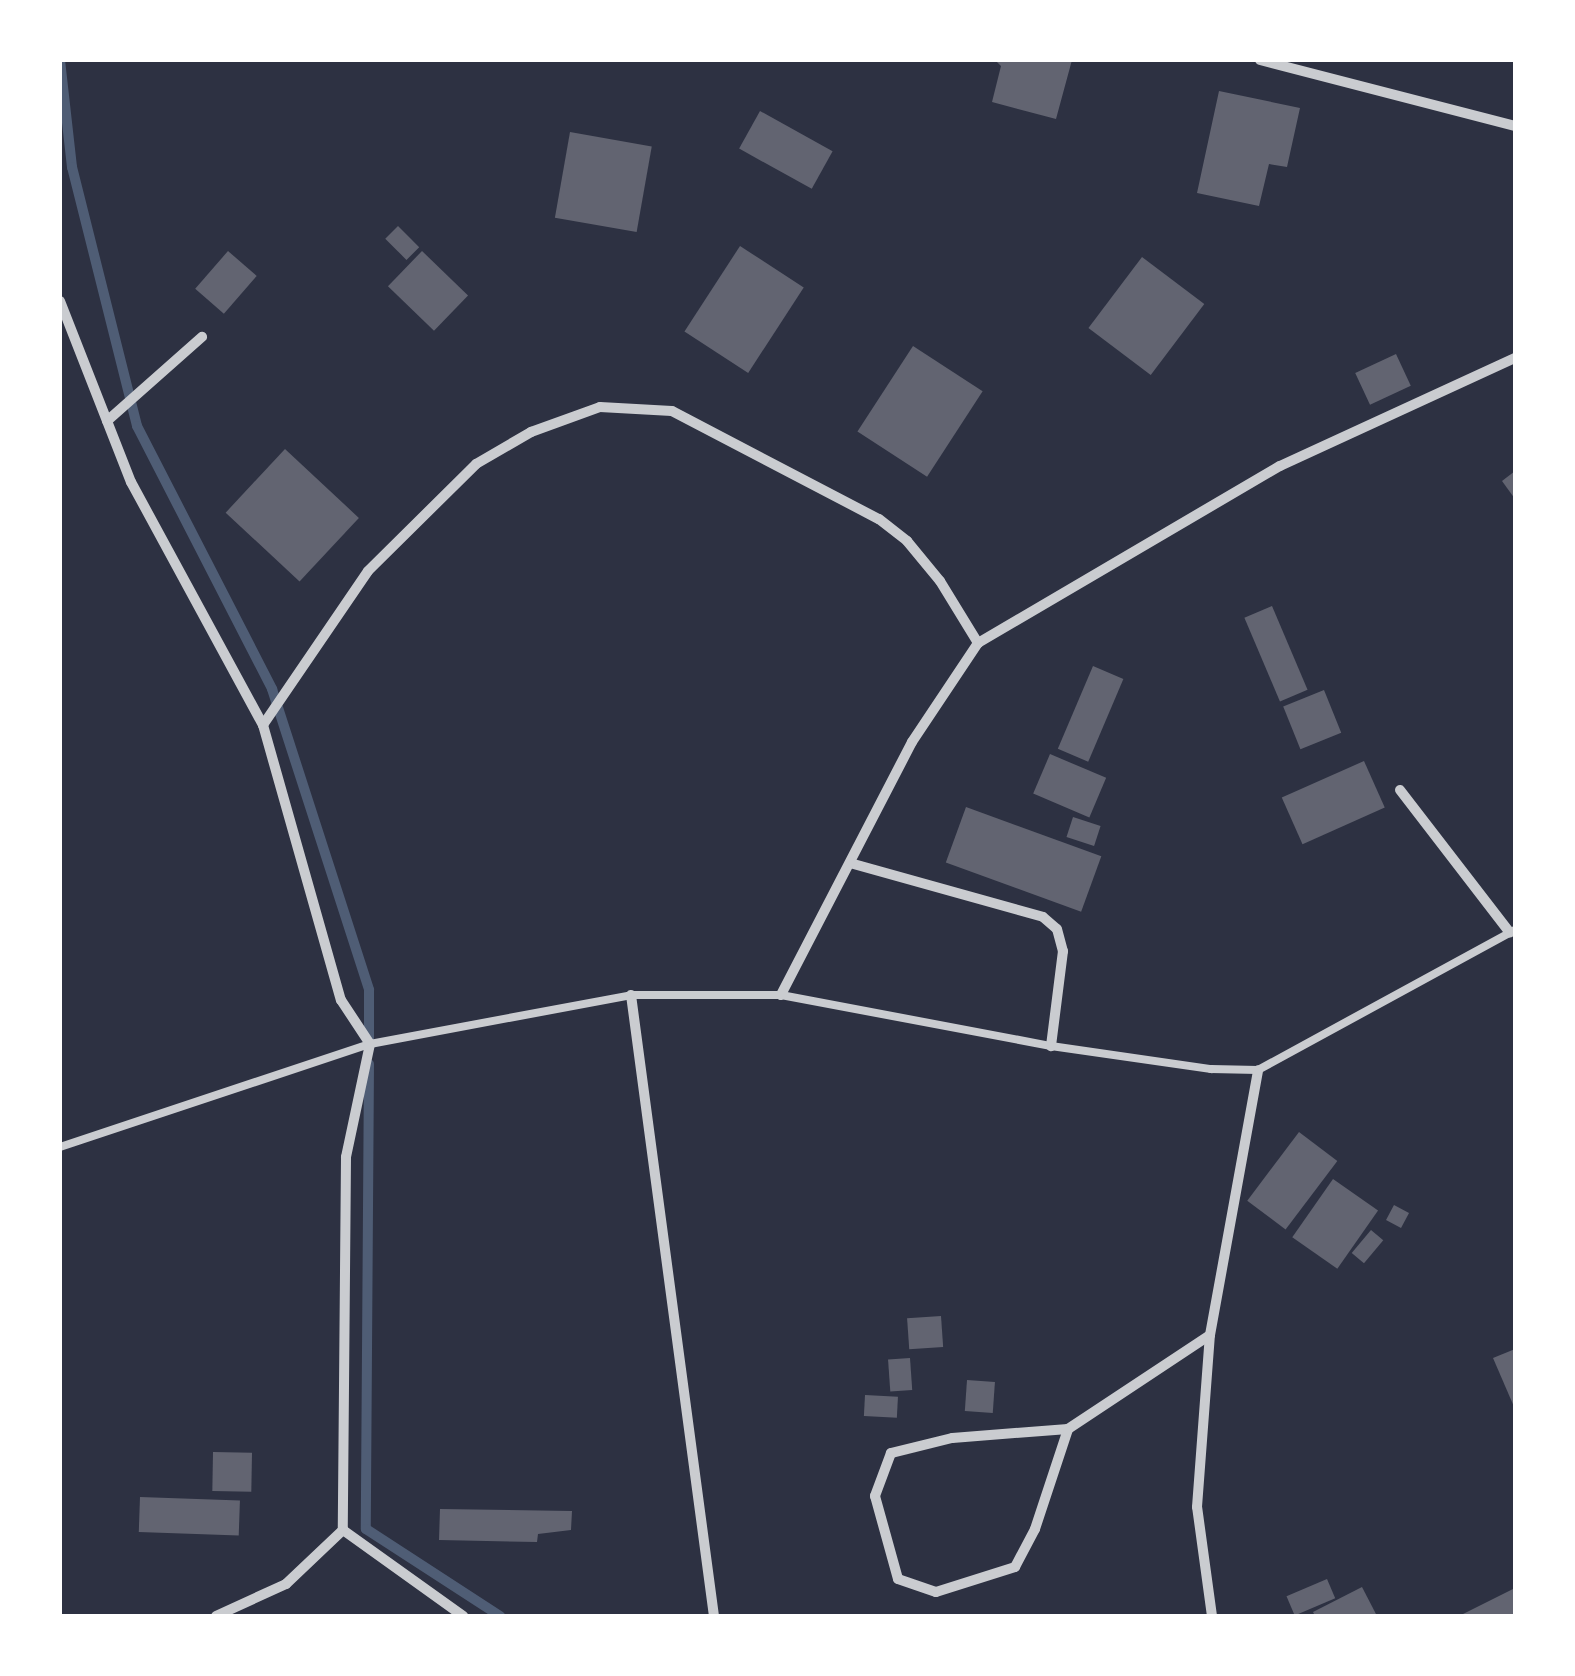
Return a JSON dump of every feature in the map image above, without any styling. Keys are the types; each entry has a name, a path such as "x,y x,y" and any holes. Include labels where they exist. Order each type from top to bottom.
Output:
{"street":[{"path":"1260,60 1515,126"},
{"path":"60,301 108,421 179,576 264,725 341,1000 370,1044 346,1157 343,1530 286,1584 216,1616"},
{"path":"108,421 202,337"},
{"path":"781,995 912,742 978,643 1280,466 1515,358"},
{"path":"264,725 358,584 476,464 531,432 600,407 672,411 879,519 929,568 978,643"},
{"path":"1400,790 1512,932"},
{"path":"850,863 1042,917 1057,929 1063,952 1051,1046"},
{"path":"631,995 714,1616"},
{"path":"1212,1616 1197,1507 1210,1335 1258,1070"},
{"path":"1068,1430 1035,1529 1015,1567 936,1592 898,1579 874,1496 891,1453 952,1438 1068,1430 1210,1335"},
{"path":"343,1530 463,1616"}],"lane":[{"path":"60,1147 370,1044 631,995 781,995 1051,1046 1211,1070 1258,1070 1512,932"}],"building":[{"path":"995,60 1072,60 1056,119 992,102 1001,66"},
{"path":"1219,91 1300,108 1287,167 1269,164 1259,206 1197,193"},
{"path":"760,111 833,151 812,189 739,149"},
{"path":"570,132 652,146 637,232 555,218"},
{"path":"398,226 419,247 406,260 385,239"},
{"path":"740,246 804,287 748,373 684,332"},
{"path":"228,251 257,276 224,314 195,289"},
{"path":"422,251 468,295 434,331 388,286"},
{"path":"1142,257 1204,304 1151,375 1088,328"},
{"path":"913,346 983,391 927,477 857,432"},
{"path":"1396,354 1411,386 1370,405 1355,373"},
{"path":"285,449 359,518 300,582 226,513"},
{"path":"1515,471 1515,499 1502,481"},
{"path":"1272,606 1308,690 1280,701 1244,618"},
{"path":"1093,666 1123,679 1088,762 1058,749"},
{"path":"1324,690 1341,733 1300,749 1283,706"},
{"path":"1050,754 1106,778 1089,817 1033,794"},
{"path":"1364,761 1385,808 1303,844 1282,798"},
{"path":"966,807 1101,856 1081,912 946,862"},
{"path":"1073,817 1101,826 1094,846 1067,837"},
{"path":"1299,1132 1337,1161 1286,1230 1247,1201"},
{"path":"1333,1179 1378,1211 1337,1269 1292,1237"},
{"path":"1394,1205 1409,1213 1401,1228 1386,1220"},
{"path":"1371,1230 1383,1240 1364,1263 1352,1253"},
{"path":"941,1316 943,1347 909,1349 907,1318"},
{"path":"1515,1349 1515,1409 1493,1358"},
{"path":"910,1358 912,1390 890,1391 888,1360"},
{"path":"967,1380 995,1382 993,1413 965,1411"},
{"path":"865,1395 898,1397 897,1418 864,1416"},
{"path":"213,1452 252,1453 251,1492 212,1491"},
{"path":"140,1497 240,1500 239,1535 139,1532"},
{"path":"440,1509 572,1511 571,1530 538,1534 537,1542 439,1540"},
{"path":"1327,1579 1335,1598 1295,1616 1286,1596"},
{"path":"1362,1587 1377,1616 1315,1616 1313,1612"},
{"path":"1515,1588 1515,1616 1459,1616"}],"waterway":[{"path":"60,60 72,167 137,426 272,689 369,990 369,1047"},
{"path":"369,1064 366,1529 500,1616"}]}
